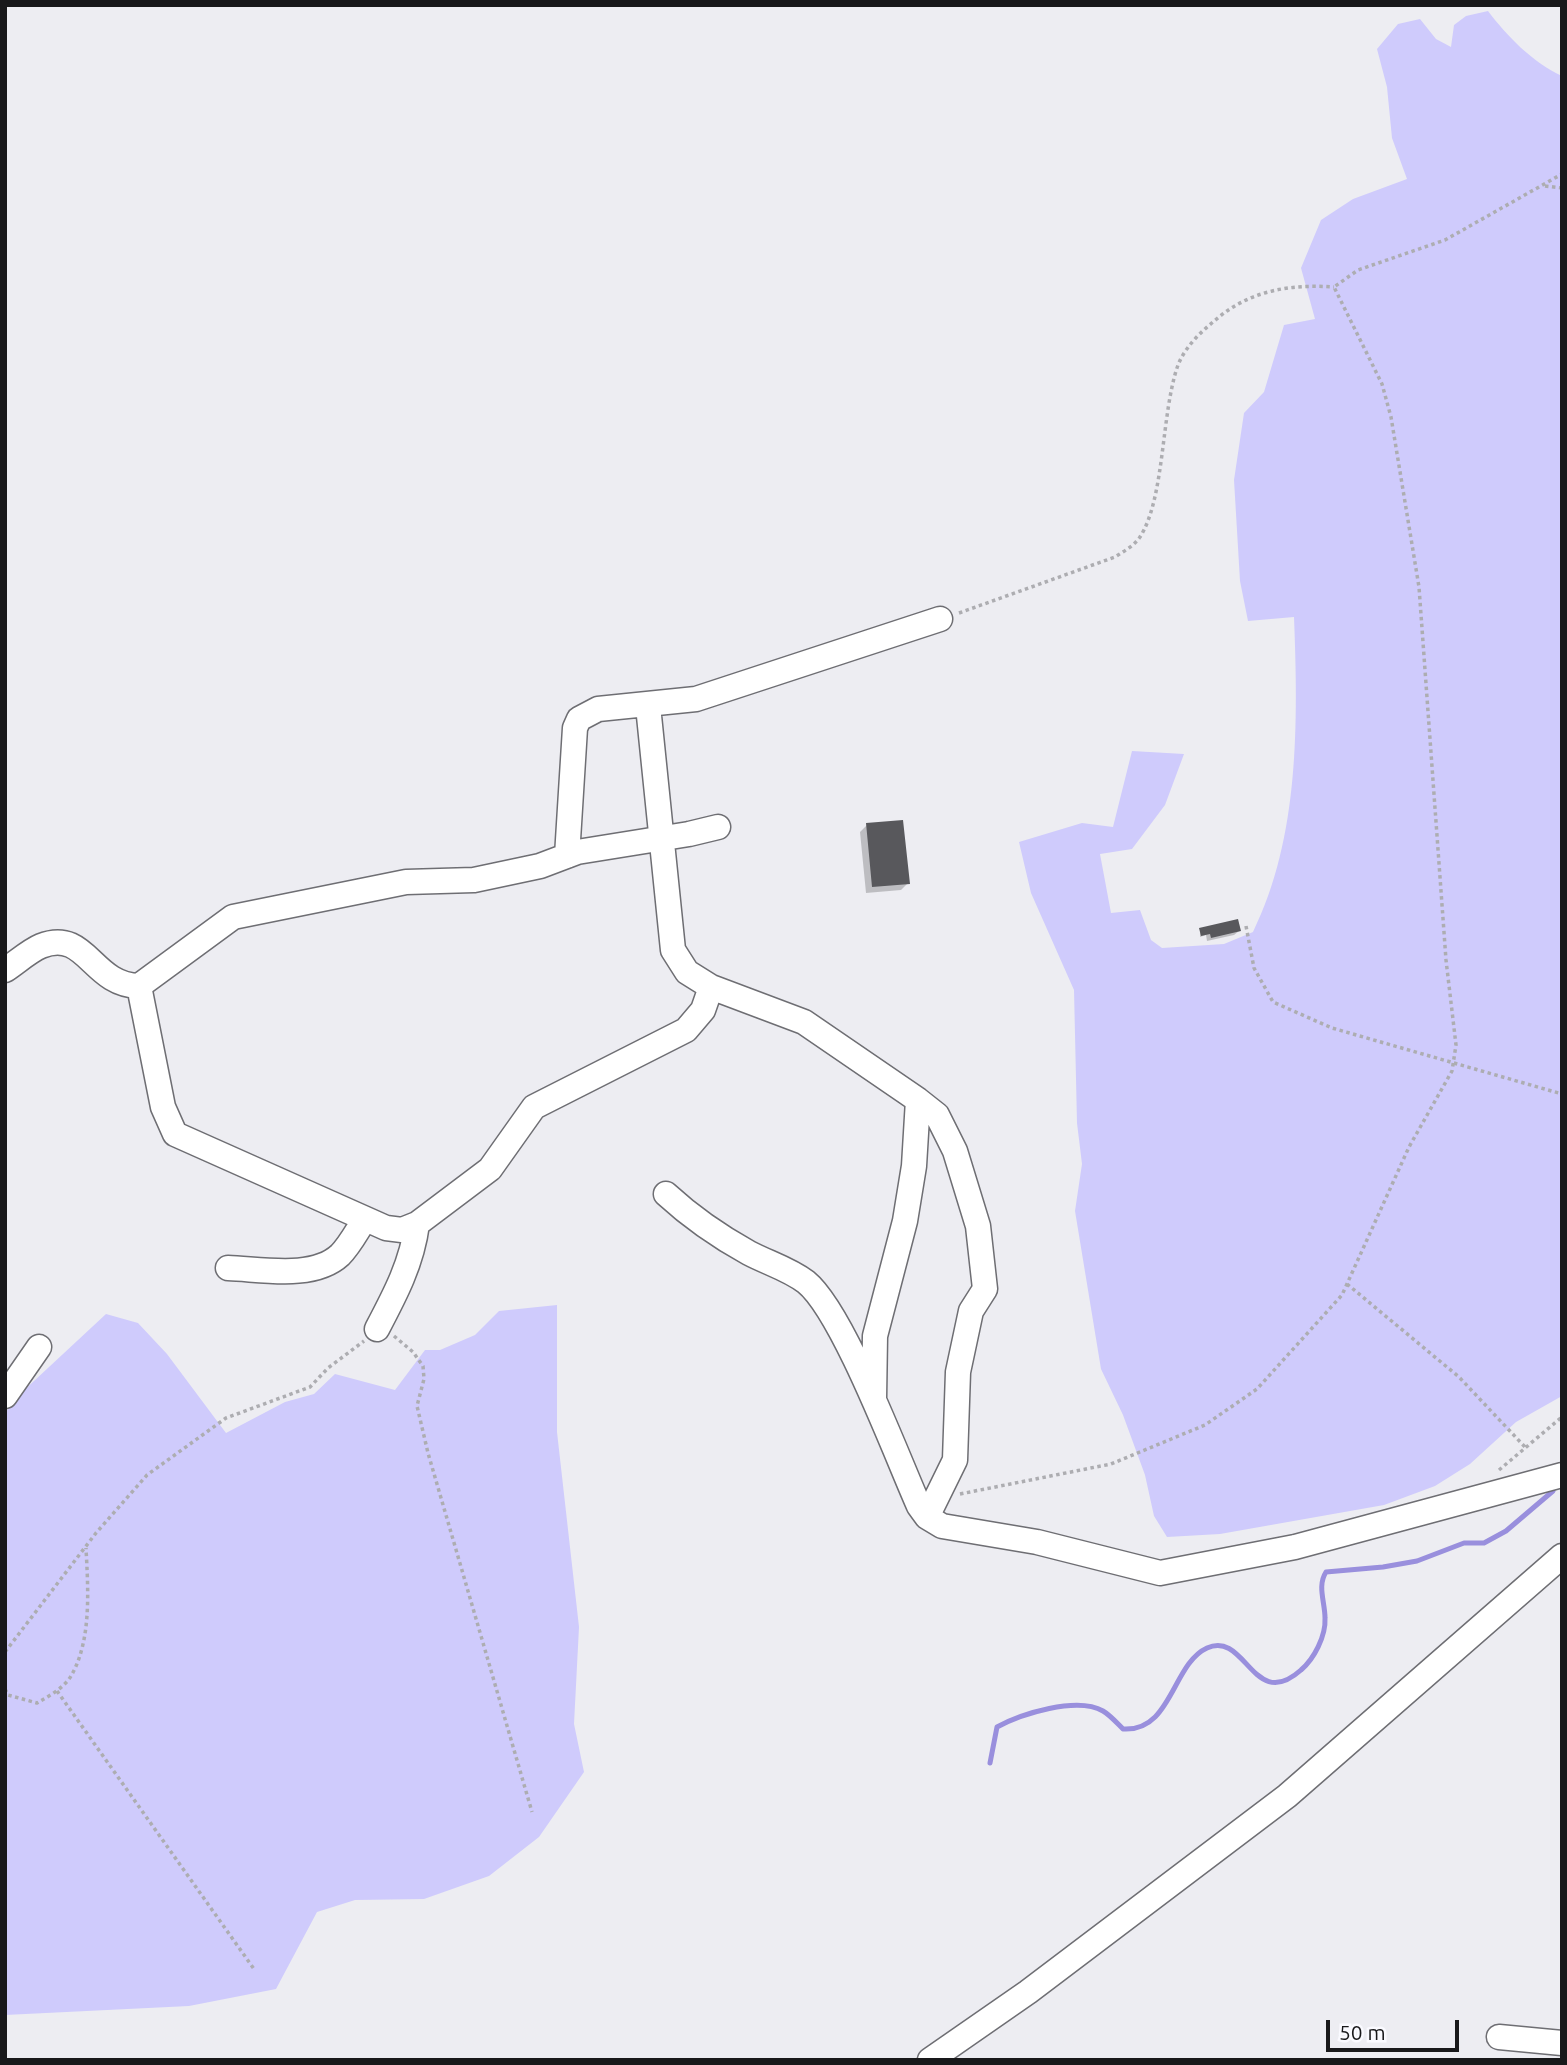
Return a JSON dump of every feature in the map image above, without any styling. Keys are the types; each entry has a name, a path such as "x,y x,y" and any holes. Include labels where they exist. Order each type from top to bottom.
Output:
{"street":[{"path":"568,856 575,728 579,719 597,709 648,706 696,699 940,619"},
{"path":"648,706 673,950 687,972 711,987 804,1022 937,1115 955,1151 978,1226 985,1289 971,1311 958,1372 955,1460 933,1507 942,1527 1037,1542 1160,1573 1295,1547 1562,1475"},
{"path":"5,970 41,946 60,943 77,946 108,978 121,986 139,986 233,917 406,882 474,880 540,866 568,856 718,827"},
{"path":"139,986 163,1107 175,1134 386,1228 402,1230 417,1224 489,1169 534,1107 686,1030 703,1010 711,987"},
{"path":"874,1405 874,1336 905,1221 914,1166 918,1100"},
{"path":"666,1195 685,1212 749,1253 789,1271 808,1284 842,1336 919,1506 933,1507"},
{"path":"228,1268 292,1270 323,1266 339,1256 365,1219"},
{"path":"377,1329 403,1278 415,1245 417,1224"},
{"path":"5,1396 39,1347"},
{"path":"930,2060 1028,1992 1287,1796 1562,1556"},
{"path":"1499,2038 1562,2043"}],"path":[{"path":"940,619 1115,556 1133,545 1141,535 1152,505 1169,403 1179,364 1189,345 1237,302 1256,293 1334,287 1358,270 1445,240 1562,174"},
{"path":"1543,185 1562,188"},
{"path":"933,1507 1111,1464 1205,1425 1257,1389 1342,1295 1409,1147 1453,1063 1457,1045 1446,960 1419,587 1391,417 1382,384 1334,287"},
{"path":"1246,926 1254,968 1273,1002 1332,1028 1562,1094"},
{"path":"1347,1284 1459,1377 1525,1447"},
{"path":"5,1652 86,1546 147,1475 226,1418 310,1387 328,1368 352,1352 377,1329 404,1343 423,1367 424,1379 417,1406 428,1453 532,1812"},
{"path":"1496,1473 1562,1417"},
{"path":"5,1689 8,1695 37,1703 70,1678 82,1649 88,1586 86,1546"},
{"path":"57,1690 254,1969"}],"shaded area":[{"path":"1488,11 1521,48 1562,76 1562,1396 1516,1422 1470,1464 1435,1486 1384,1505 1220,1534 1167,1537 1154,1516 1145,1475 1123,1415 1101,1369 1075,1211 1082,1164 1077,1123 1074,990 1031,893 1019,842 1082,823 1113,827 1132,751 1184,754 1165,805 1132,849 1100,854 1111,913 1140,910 1151,940 1162,948 1224,944 1253,932 1280,857 1288,818 1293,778 1296,697 1294,617 1248,621 1240,581 1234,480 1244,413 1264,392 1284,325 1315,319 1301,268 1321,220 1353,199 1407,179 1392,138 1387,87 1377,49 1398,24 1420,19 1436,39 1451,47 1454,25 1466,16"},
{"path":"557,1305 557,1432 579,1627 574,1724 584,1772 539,1837 489,1876 424,1899 355,1900 317,1912 276,1989 189,2006 5,2015 5,1413 20,1394 106,1314 138,1323 167,1354 226,1433 285,1402 314,1394 335,1374 395,1390 425,1350 440,1350 475,1335 499,1311"}],"building":[{"path":"903,820 910,884 872,887 866,823"},
{"path":"1238,919 1241,931 1211,938 1210,934 1201,936 1199,928"}],"waterway":[{"path":"990,1763 997,1727 1049,1708 1079,1705 1092,1707 1106,1713 1123,1729 1139,1727 1152,1720 1162,1709 1186,1668 1195,1656 1207,1648 1220,1646 1231,1650 1260,1677 1272,1682 1285,1681 1306,1665 1321,1639 1325,1625 1322,1583 1326,1572 1417,1561 1464,1543 1484,1543 1506,1531 1553,1491"}]}
